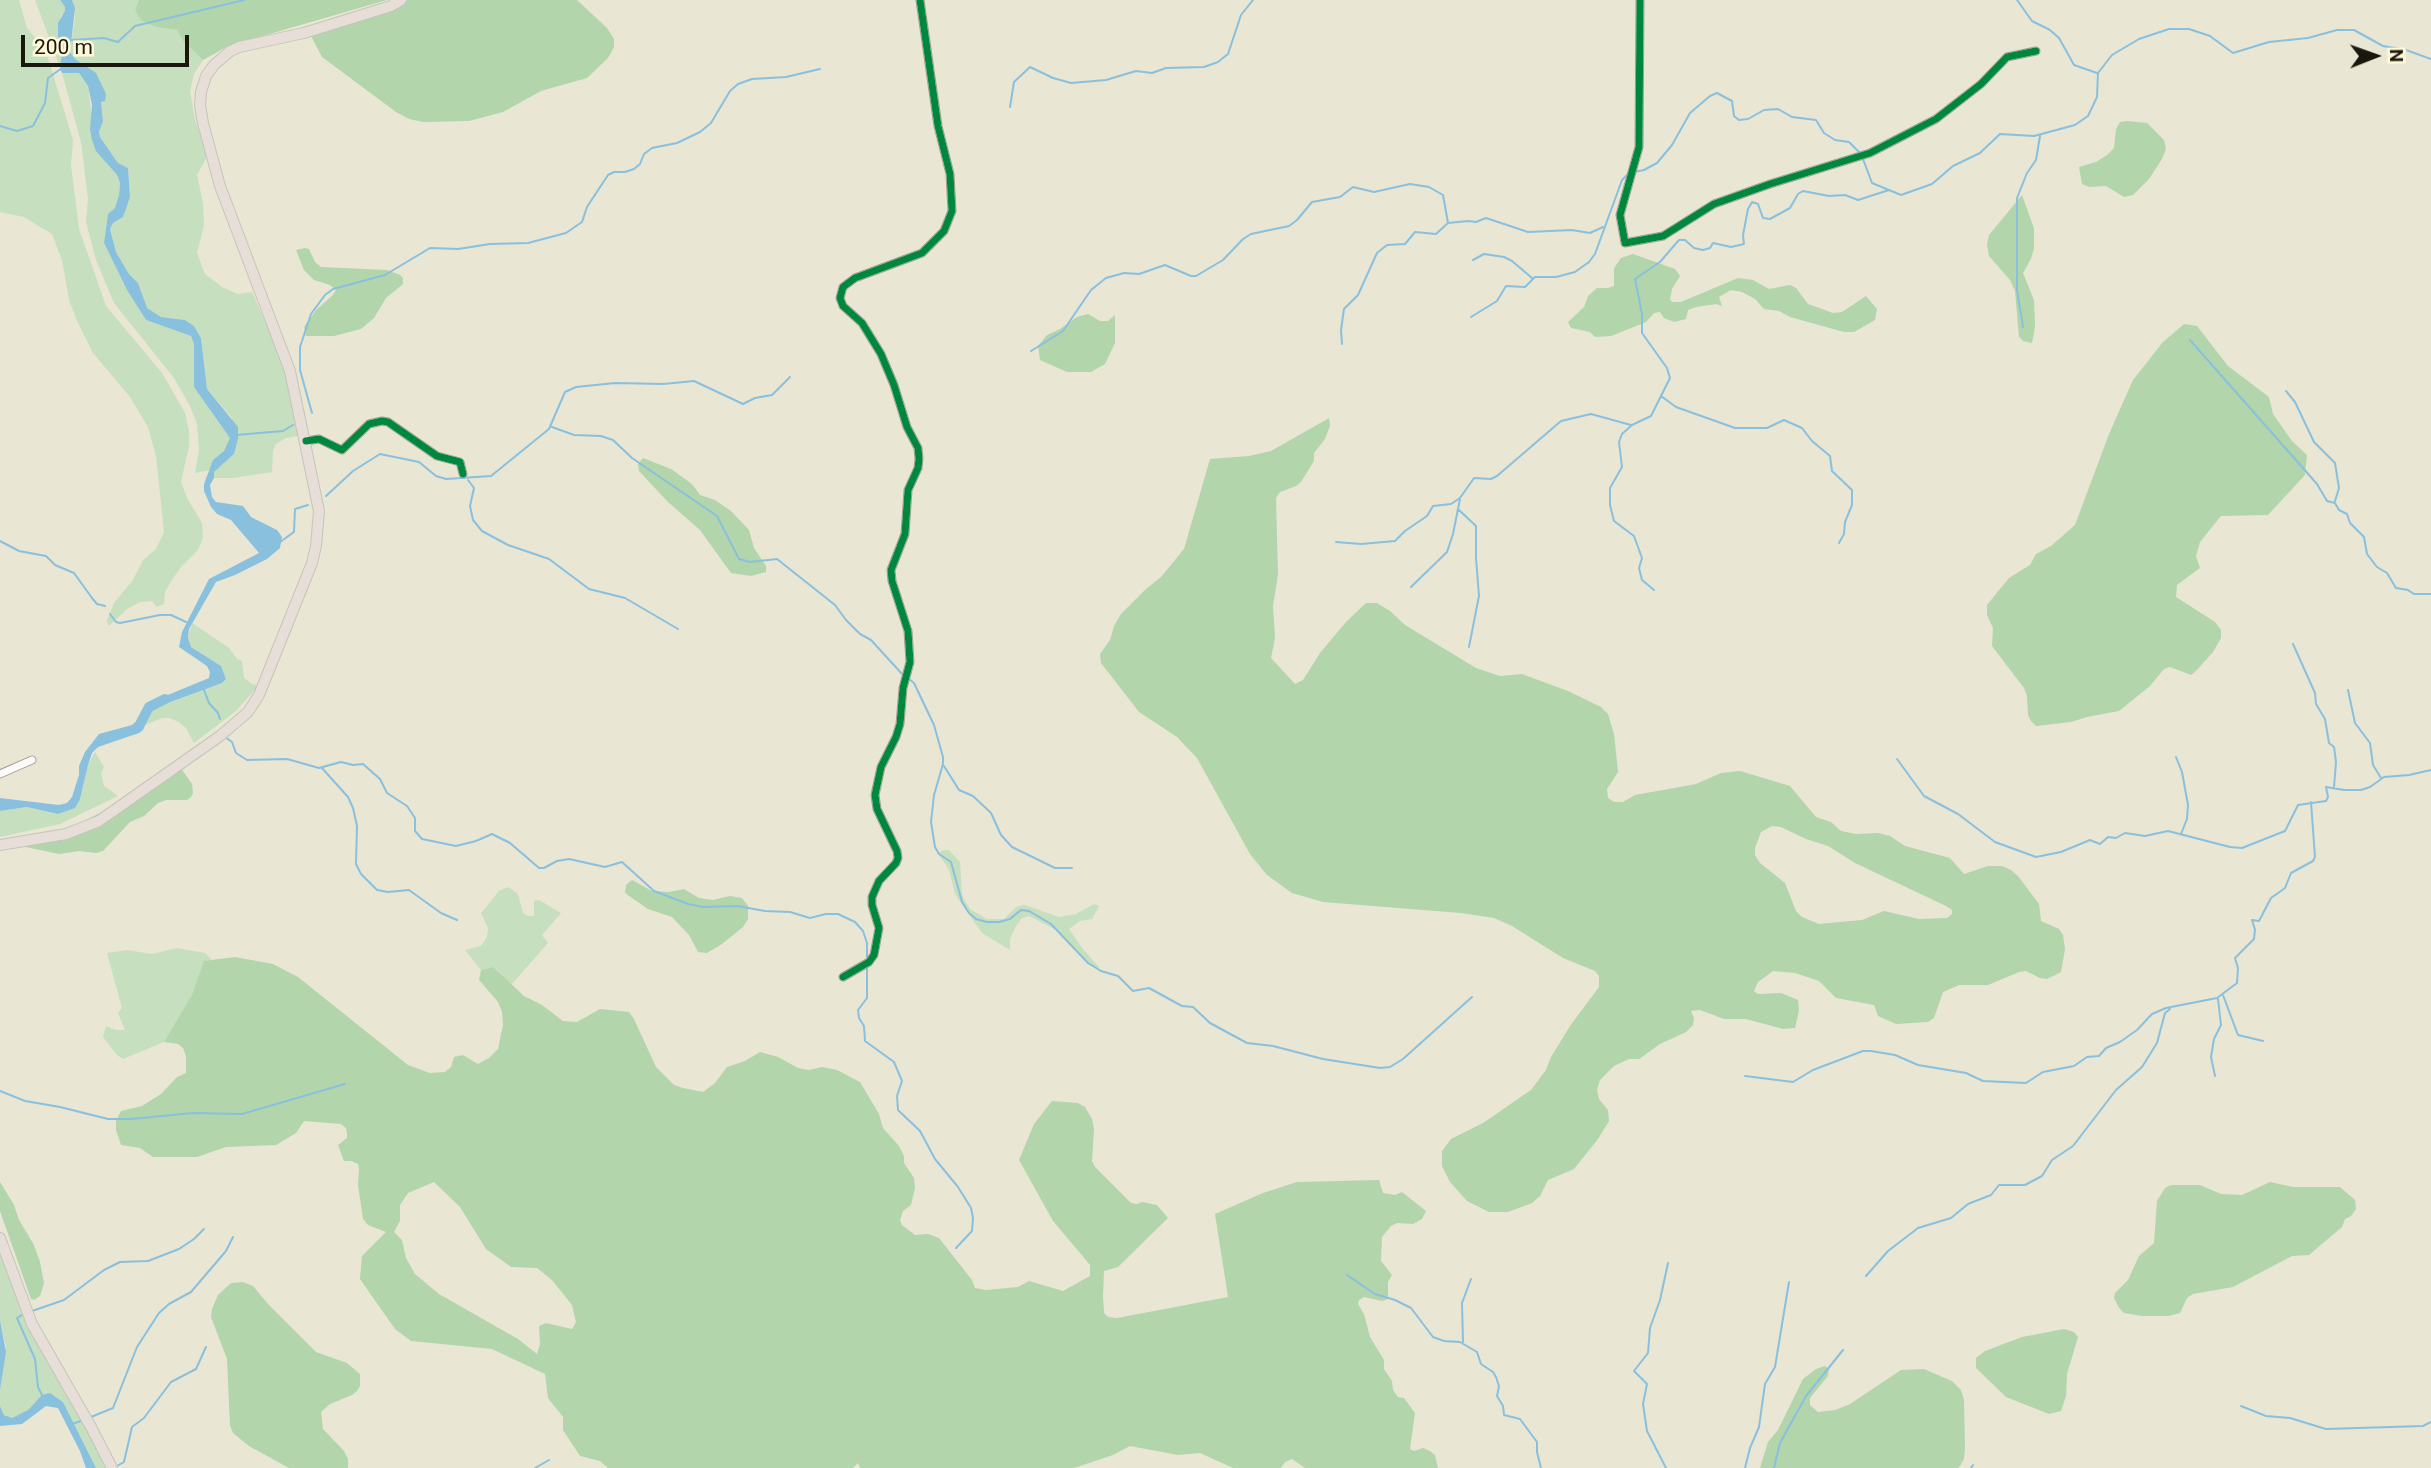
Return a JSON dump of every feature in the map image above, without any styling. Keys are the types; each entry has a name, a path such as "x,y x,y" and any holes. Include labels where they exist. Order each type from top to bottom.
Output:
{"highway":[{"path":"0,845 66,834 99,821 220,736 248,712 270,672 316,546 319,511 290,371 220,186 203,122 201,92 206,76 214,65 239,47 304,33 391,6 401,0"},
{"path":"0,1238 32,1324 112,1468"}],"street":[{"path":"844,977 869,962 874,955 879,928 872,897 879,881 898,858 897,850 877,809 875,795 881,767 900,724 903,688 910,662 908,631 891,581 891,570 905,534 908,490 918,468 919,458 918,448 907,427 881,354 862,323 844,306 841,298 844,287 855,278 922,253 944,231 952,211 950,174 938,126 920,0"},
{"path":"1640,0 1639,147 1620,215 1625,243 1662,236 1714,204 1870,153 1936,118 1981,84 2007,57 2036,51"},
{"path":"306,442 319,439 342,450 369,425 388,422 436,456 460,462 463,474"},
{"path":"0,774 32,760"}],"green space":[{"path":"0,0 19,0 27,28 43,47 49,61 73,140 71,165 79,229 106,306 162,373 185,413 189,431 189,446 181,482 202,523 203,537 198,550 172,580 165,592 164,604 157,607 152,601 140,602 127,609 110,625 107,621 114,603 133,580 143,560 156,549 164,532 156,456 148,427 130,397 93,353 78,323 69,300 62,260 52,234 24,217 0,212"},
{"path":"35,0 60,0 65,7 58,36 62,52 60,67"},
{"path":"72,0 139,0 135,10 156,27 177,30 183,41 203,60 194,74 190,91 195,119 207,157 197,175 204,225 197,253 205,274 222,287 238,294 252,292 283,363 302,435 286,438 276,444 272,472 214,478 214,472 234,454 232,418 207,389 201,338 185,320 161,317 146,308 138,283 129,274 116,252 110,229 113,223 123,217 130,197 128,168 118,163 100,137 103,121 101,101 70,52 75,17"},
{"path":"139,0 387,0 228,46 203,60 183,41 177,30 156,27 141,20 135,10"},
{"path":"408,0 577,0 607,28 614,39 614,47 608,58 587,78 541,91 503,112 469,121 423,122 409,119 322,57 310,34"},
{"path":"62,73 79,73 88,86 92,119 90,129 120,183 115,208 108,215 104,243 127,290 146,320 191,336 194,344 194,387 230,435 230,442 211,470 195,473 199,450 197,424 190,406 174,378 114,303 96,260 86,222 88,199 81,142"},
{"path":"2120,122 2147,123 2164,140 2166,149 2149,179 2133,195 2124,197 2106,186 2089,187 2082,184 2079,167 2096,162 2107,155 2114,148 2116,129"},
{"path":"2022,195 2034,228 2034,248 2023,273 2034,300 2035,327 2032,343 2019,337 2015,291 2010,280 1989,256 1987,245 1989,235"},
{"path":"309,249 315,262 321,267 387,270 400,275 403,284 386,298 374,318 361,329 334,336 306,336 304,327 336,290 314,280 304,270 296,250"},
{"path":"1633,254 1675,269 1680,276 1672,289 1670,300 1673,302 1681,302 1738,278 1753,280 1769,289 1790,285 1796,288 1808,304 1833,313 1842,312 1866,296 1877,309 1875,320 1854,332 1844,332 1790,317 1779,311 1764,309 1755,299 1731,290 1719,297 1722,306 1716,304 1696,307 1688,310 1686,319 1674,322 1664,318 1660,312 1654,313 1646,322 1611,336 1595,337 1590,332 1571,328 1568,322 1584,307 1588,296 1597,288 1614,286 1614,268 1621,258"},
{"path":"1088,314 1100,321 1108,321 1115,315 1115,343 1105,364 1091,372 1067,372 1040,360 1038,346 1047,335 1077,317"},
{"path":"2184,324 2197,326 2228,366 2269,397 2273,414 2292,441 2307,455 2305,475 2268,515 2221,516 2200,542 2196,556 2200,568 2177,585 2176,597 2215,622 2221,630 2221,638 2196,671 2191,675 2170,667 2164,669 2150,686 2119,711 2071,722 2036,726 2028,715 2024,688 1992,646 1993,628 1987,615 1987,605 2009,578 2030,565 2036,554 2051,546 2075,525 2109,434 2133,380 2163,342"},
{"path":"1329,418 1330,426 1325,439 1314,453 1314,461 1301,482 1280,492 1276,498 1278,574 1273,606 1275,638 1271,658 1295,684 1303,680 1320,653 1346,622 1366,603 1377,603 1405,625 1476,668 1500,676 1522,674 1601,707 1608,714 1614,734 1618,772 1607,789 1608,798 1614,802 1623,802 1635,795 1696,784 1721,773 1740,771 1790,786 1816,817 1831,822 1841,831 1890,836 1905,846 1950,858 1964,874 1988,866 2002,866 2011,870 2039,904 2041,921 2059,929 2063,935 2065,949 2061,972 2047,979 2026,971 1988,985 1959,985 1943,992 1934,1018 1928,1022 1896,1024 1878,1016 1874,1005 1836,998 1819,981 1795,973 1773,971 1758,982 1754,991 1758,994 1781,993 1798,1000 1795,1028 1783,1029 1746,1019 1724,1019 1700,1010 1691,1011 1693,1025 1686,1032 1660,1044 1639,1059 1629,1059 1614,1066 1600,1080 1597,1090 1599,1099 1608,1110 1609,1121 1574,1169 1548,1180 1540,1196 1532,1203 1508,1212 1489,1212 1467,1201 1450,1182 1442,1166 1442,1151 1451,1139 1483,1123 1531,1090 1546,1070 1570,1026 1599,987 1599,976 1595,971 1563,958 1512,926 1494,918 1323,902 1292,893 1267,875 1250,854 1197,758 1177,737 1139,712 1101,663 1100,654 1110,640 1121,614 1161,577 1184,549 1210,459 1271,451","holes":["1772,826 1828,846 1855,863 1946,906 1952,910 1952,914 1947,918 1919,919 1884,911 1862,920 1819,924 1802,917 1796,911 1785,883 1760,863 1755,855 1761,832"]},
{"path":"643,458 671,469 692,484 700,495 715,500 731,511 749,530 754,548 766,566 766,572 751,576 731,573 700,530 668,502 639,471 638,464"},
{"path":"192,623 229,648 237,659 242,661 244,678 259,685 236,711 194,743 186,728 169,718 145,725 151,711 222,683 226,679 221,666 191,647 188,638"},
{"path":"95,752 104,767 101,773 104,786 118,796 60,824 0,837 0,811 27,807 58,814 80,799 88,765"},
{"path":"178,764 192,784 191,797 187,800 166,800 158,803 144,816 130,822 103,851 59,854 21,846 70,828 106,810"},
{"path":"949,850 960,862 965,901 970,909 987,919 1004,919 1016,907 1025,905 1059,917 1076,914 1094,904 1099,906 1092,919 1080,921 1069,929 1099,969 1087,963 1056,930 1029,916 1022,918 1016,926 1010,939 1010,950 982,933 955,894 949,870 940,856 940,852"},
{"path":"632,880 652,891 684,889 699,898 742,898 748,906 748,919 743,927 722,944 707,953 698,952 689,935 672,917 648,909 625,893 626,885"},
{"path":"508,887 518,894 523,913 528,916 534,916 534,901 539,900 561,913 542,935 548,943 511,985 493,967 481,970 465,950 481,946 487,937 488,928 481,913 499,891"},
{"path":"177,948 205,953 212,960 204,961 193,995 164,1042 123,1059 103,1037 106,1026 125,1030 118,1013 122,1008 107,953 127,950 152,954"},
{"path":"235,957 273,964 298,977 408,1065 430,1073 445,1072 451,1067 454,1057 463,1055 478,1064 498,1049 503,1025 502,1012 498,1002 479,980 481,970 493,967 524,996 542,1005 563,1021 577,1022 600,1009 629,1012 656,1067 674,1085 683,1088 703,1092 715,1083 727,1067 760,1052 778,1057 798,1068 809,1070 822,1067 837,1070 860,1082 879,1114 883,1128 899,1146 904,1163 914,1178 911,1205 903,1211 900,1220 902,1225 915,1235 928,1234 939,1238 972,1280 975,1288 986,1290 1018,1287 1029,1281 1063,1291 1090,1276 1090,1265 1053,1221 1019,1160 1034,1124 1052,1101 1078,1103 1085,1107 1092,1119 1092,1161 1095,1167 1131,1203 1157,1205 1168,1218 1118,1267 1104,1271 1104,1313 1108,1317 1117,1318 1228,1297 1215,1214 1263,1193 1297,1182 1379,1180 1383,1193 1395,1195 1402,1192 1426,1211 1422,1219 1413,1224 1397,1223 1391,1226 1382,1237 1381,1261 1392,1275 1388,1282 1388,1299 1382,1301 1364,1297 1358,1304 1364,1314 1370,1337 1384,1360 1384,1369 1392,1381 1393,1390 1398,1397 1404,1398 1415,1413 1410,1449 1414,1451 1423,1448 1430,1451 1435,1455 1438,1468 1305,1468 1292,1459 1285,1462 1281,1468 1233,1468 1200,1453 1178,1455 1130,1446 1113,1455 1074,1468 860,1468 858,1463 853,1468 608,1468 600,1461 580,1456 563,1430 563,1417 548,1398 545,1374 492,1349 411,1341 395,1329 360,1279 362,1256 386,1232 368,1225 363,1219 358,1164 344,1161 338,1145 347,1138 346,1128 341,1124 304,1121 296,1133 276,1145 226,1147 197,1157 153,1157 140,1148 121,1145 116,1121 121,1111 142,1106 161,1094 177,1077 186,1073 183,1048 178,1044 164,1042 192,995 204,961","holes":["434,1182 460,1207 486,1249 511,1267 537,1268 552,1280 572,1305 576,1322 572,1329 546,1323 539,1326 540,1344 537,1354 518,1339 439,1294 415,1274 406,1258 402,1240 394,1232 400,1221 400,1205 408,1193"]},
{"path":"0,1182 34,1245 40,1262 44,1283 40,1296 34,1300 31,1299 0,1211"},
{"path":"2270,1182 2293,1187 2340,1187 2355,1200 2356,1209 2345,1219 2342,1227 2309,1255 2292,1256 2233,1287 2193,1294 2187,1298 2180,1313 2142,1316 2124,1313 2119,1308 2114,1298 2115,1293 2128,1280 2139,1256 2154,1243 2157,1201 2165,1188 2171,1185 2200,1185 2221,1194 2242,1195"},
{"path":"0,1244 14,1283 109,1468 96,1468 63,1402 55,1396 36,1401 28,1410 12,1418 4,1415 0,1406 6,1347 0,1320"},
{"path":"243,1282 253,1286 316,1352 347,1363 360,1374 357,1391 330,1404 321,1412 323,1429 344,1451 348,1468 289,1468 249,1446 233,1433 230,1425 227,1359 211,1317 218,1295 231,1283"},
{"path":"2064,1329 2074,1332 2078,1337 2067,1374 2066,1396 2061,1411 2049,1414 2006,1397 1976,1368 1976,1358 1985,1351 2022,1337"},
{"path":"1825,1366 1829,1369 1828,1376 1810,1398 1810,1405 1818,1412 1835,1410 1850,1404 1901,1370 1924,1369 1952,1381 1961,1390 1964,1400 1965,1448 1960,1466 1760,1468 1768,1442 1778,1430 1803,1379"}],"water":[{"path":"60,0 72,0 75,8 70,52 75,59 96,73 106,94 105,101 101,102 103,121 100,137 118,163 128,168 130,197 123,217 113,223 110,229 116,252 129,274 138,283 147,308 161,317 185,320 194,326 201,338 207,389 238,427 234,454 214,472 210,485 212,497 216,502 243,506 251,517 277,530 282,537 280,548 267,559 216,582 189,629 191,647 221,666 226,679 222,683 160,706 151,712 139,733 98,747 92,753 80,799 75,808 58,814 27,807 0,811 0,798 59,805 67,803 72,797 85,752 99,734 132,725 163,697 209,678 207,666 179,647 182,632 209,579 259,553 231,520 217,514 204,491 213,460 224,451 230,438 194,387 194,344 191,336 146,320 127,290 104,243 108,214 115,208 120,183 117,175 96,151 92,140 92,105 88,86 79,73 62,73 60,69 62,52 58,23 65,7"},
{"path":"0,1320 6,1352 0,1390"},
{"path":"50,1393 63,1402 96,1468 86,1468 58,1408 46,1406 22,1424 0,1426 0,1406 4,1415 12,1418 28,1410 42,1395"}],"waterway":[{"path":"71,40 104,38 118,42 135,26 244,0"},
{"path":"1010,107 1014,82 1030,67 1071,83 1106,80 1136,71 1152,73 1166,68 1204,67 1218,62 1228,54 1241,15 1253,0"},
{"path":"2017,0 2032,21 2059,38 2074,65 2097,73"},
{"path":"1863,159 1872,183 1901,195 1932,184 1953,166 1980,153 2000,134 2034,136 2075,125 2088,116 2097,97 2098,73 2112,55 2139,39 2169,29 2189,29 2210,36 2233,53 2269,42 2308,38 2337,30 2354,30 2383,46 2406,50 2431,59"},
{"path":"0,126 17,131 33,126 45,103 48,78 62,68"},
{"path":"312,413 300,370 300,347 311,314 333,289 385,275 430,248 458,249 490,244 528,243 566,233 582,222 587,207 608,175 634,169 640,164 644,154 652,148 677,143 700,132 711,123 730,91 738,84 752,79 786,77 820,69"},
{"path":"1634,172 1657,163 1672,145 1690,113 1717,93 1732,101 1734,116 1739,120 1748,119 1764,110 1778,109 1792,117 1816,120 1824,133 1835,140 1849,142 1859,152"},
{"path":"2023,327 2017,290 2017,198 2027,173 2036,160 2040,136"},
{"path":"1471,317 1497,301 1506,286 1525,287 1535,277 1556,277 1575,272 1589,262 1595,254 1622,180 1628,174"},
{"path":"1031,351 1063,331 1091,290 1106,278 1124,273 1139,274 1165,265 1196,276 1223,260 1251,234 1289,226 1312,202 1340,197 1353,187 1374,192 1410,184 1429,187 1443,195 1448,223"},
{"path":"1654,590 1642,580 1639,568 1642,558 1634,536 1614,521 1610,505 1610,488 1622,467 1619,442 1622,434 1632,425 1651,416 1670,378 1667,368 1642,333 1642,314 1635,279 1660,262 1679,240 1685,240 1694,248 1703,250 1710,248 1713,243 1731,247 1744,244 1743,235 1752,202 1758,204 1763,218 1770,219 1790,208 1798,194 1803,191 1829,196 1845,195 1858,200 1889,190"},
{"path":"1342,344 1344,309 1358,295 1377,253 1387,245 1405,244 1415,232 1436,234 1448,223 1476,222 1486,218 1528,232 1572,230 1590,233 1603,227"},
{"path":"1473,260 1484,254 1504,257 1532,278"},
{"path":"2190,340 2317,484 2327,501 2335,503 2339,510 2347,514 2350,523 2364,537 2367,554 2377,567 2387,573 2396,588 2414,594 2431,594"},
{"path":"326,496 353,471 380,454 419,462 436,476 446,479 491,476 549,429 565,392 576,387 694,381 743,404 755,398 772,395 790,377"},
{"path":"2286,391 2295,402 2314,442 2335,463 2339,488 2335,501"},
{"path":"1661,396 1676,407 1735,428 1767,428 1784,420 1802,428 1812,441 1830,456 1832,471 1852,490 1852,505 1839,543"},
{"path":"1336,542 1361,544 1395,541 1427,516 1433,506 1451,504 1460,498 1474,478 1491,479 1497,476 1561,421 1591,414 1631,425"},
{"path":"236,435 283,431 293,425"},
{"path":"552,427 574,435 601,436 613,440 632,458 717,516 739,559 750,562 777,559 835,605 846,620 860,634 871,640 903,675"},
{"path":"468,480 474,488 470,506 473,520 482,531 508,545 549,559 589,589 625,598 678,629"},
{"path":"1411,587 1447,552 1460,499"},
{"path":"280,542 294,532 295,509 308,505"},
{"path":"1459,510 1476,526 1479,596 1469,647"},
{"path":"0,541 19,551 46,556 55,565 74,573 97,604 105,606"},
{"path":"110,614 120,623 160,615 171,615 186,622"},
{"path":"2293,644 2315,693 2316,704 2325,719 2329,743 2334,747 2334,787"},
{"path":"909,679 914,683 934,725 943,757 931,822 935,847 939,854 951,862 962,902 976,919 999,922 1010,919 1021,910 1029,911 1051,924 1088,963 1101,971 1118,976 1133,991 1149,988 1182,1006 1193,1007 1210,1023 1247,1043 1380,1068 1390,1067 1403,1059 1472,997"},
{"path":"204,690 220,719"},
{"path":"2348,690 2355,723 2370,743 2373,765 2381,778"},
{"path":"141,722 149,707 165,699"},
{"path":"225,737 232,742 236,753 247,760 287,759 319,768 341,762 363,764 380,779 387,793 407,806 415,818 415,831 422,839 456,846 492,834 510,843 539,868 569,859 605,867 622,862 654,891 688,904 790,912 810,918 838,914 855,922 863,931 867,943 867,957"},
{"path":"2176,757 2182,772 2188,805 2187,819 2181,834"},
{"path":"1897,759 1924,796 1958,814 1995,842 2036,857 2061,852 2090,840 2100,844 2108,837 2116,838 2125,833 2145,836 2168,831 2242,848 2285,831 2298,805 2326,801 2326,787 2361,790 2384,777 2431,770"},
{"path":"944,766 959,790 973,796 991,813 1001,835 1012,847 1055,868 1072,868"},
{"path":"322,768 348,797 353,808 357,826 356,864 361,874 377,890 409,890 441,913 457,920"},
{"path":"1745,1076 1793,1082 1813,1070 1863,1051 1871,1051 1895,1055 1918,1065 1966,1073 1983,1081 2026,1083 2043,1072 2074,1066 2087,1057 2099,1056 2106,1048 2137,1030 2152,1014 2166,1008 2217,998 2237,983 2238,968 2235,958 2254,939 2252,920 2259,921 2271,898 2285,888 2291,873 2313,861 2315,857 2311,802"},
{"path":"867,967 867,998 858,1010 864,1026 865,1041 894,1062 902,1081 897,1096 898,1110 920,1131 935,1159 971,1208 972,1231 956,1248"},
{"path":"2223,995 2238,1035 2263,1041"},
{"path":"2215,1076 2211,1057 2214,1039 2221,1025 2218,999"},
{"path":"1866,1276 1888,1251 1918,1228 1951,1218 1968,1204 1991,1195 1999,1185 2025,1185 2042,1176 2052,1160 2073,1146 2116,1090 2142,1067 2157,1043 2165,1013 2170,1009"},
{"path":"0,1091 25,1101 108,1119 131,1119 193,1113 242,1114 345,1084"},
{"path":"32,1311 64,1300 104,1270 120,1262 148,1261 179,1249 204,1229"},
{"path":"91,1417 113,1408 137,1347 159,1313 191,1292 226,1251 233,1237"},
{"path":"1666,1468 1647,1431 1643,1404 1647,1384 1634,1371 1648,1353 1650,1328 1660,1300 1668,1263"},
{"path":"1347,1275 1375,1294 1411,1308 1433,1337 1460,1342 1477,1352 1481,1364 1496,1377 1499,1386 1497,1396 1503,1406 1504,1415 1520,1419 1537,1442 1541,1468"},
{"path":"1463,1342 1462,1303 1471,1279"},
{"path":"1745,1468 1759,1427 1765,1384 1775,1367 1789,1282"},
{"path":"22,1315 17,1318 35,1359 38,1387 43,1397"},
{"path":"117,1466 124,1462 132,1427 144,1418 171,1382 196,1369 206,1347"},
{"path":"1774,1468 1780,1443 1806,1396 1843,1350"},
{"path":"2241,1406 2266,1416 2290,1418 2326,1429 2423,1426 2431,1422"},
{"path":"72,1424 81,1421"},
{"path":"535,1468 549,1460"}],"cycle path":[{"path":"843,977 869,962 874,955 879,928 872,897 879,881 898,858 877,809 875,795 881,767 900,724 903,688 910,662 908,631 891,570 905,534 908,490 919,459 918,448 907,427 881,354 862,323 843,306 840,298 843,287 855,278 922,253 944,231 952,211 950,174 938,126 920,0"},
{"path":"1640,0 1639,147 1620,215 1625,243 1663,236 1714,204 1870,153 1936,119 1981,84 2007,57 2036,51"},
{"path":"306,441 319,439 342,450 369,424 388,422 437,456 460,462 463,474"}]}
